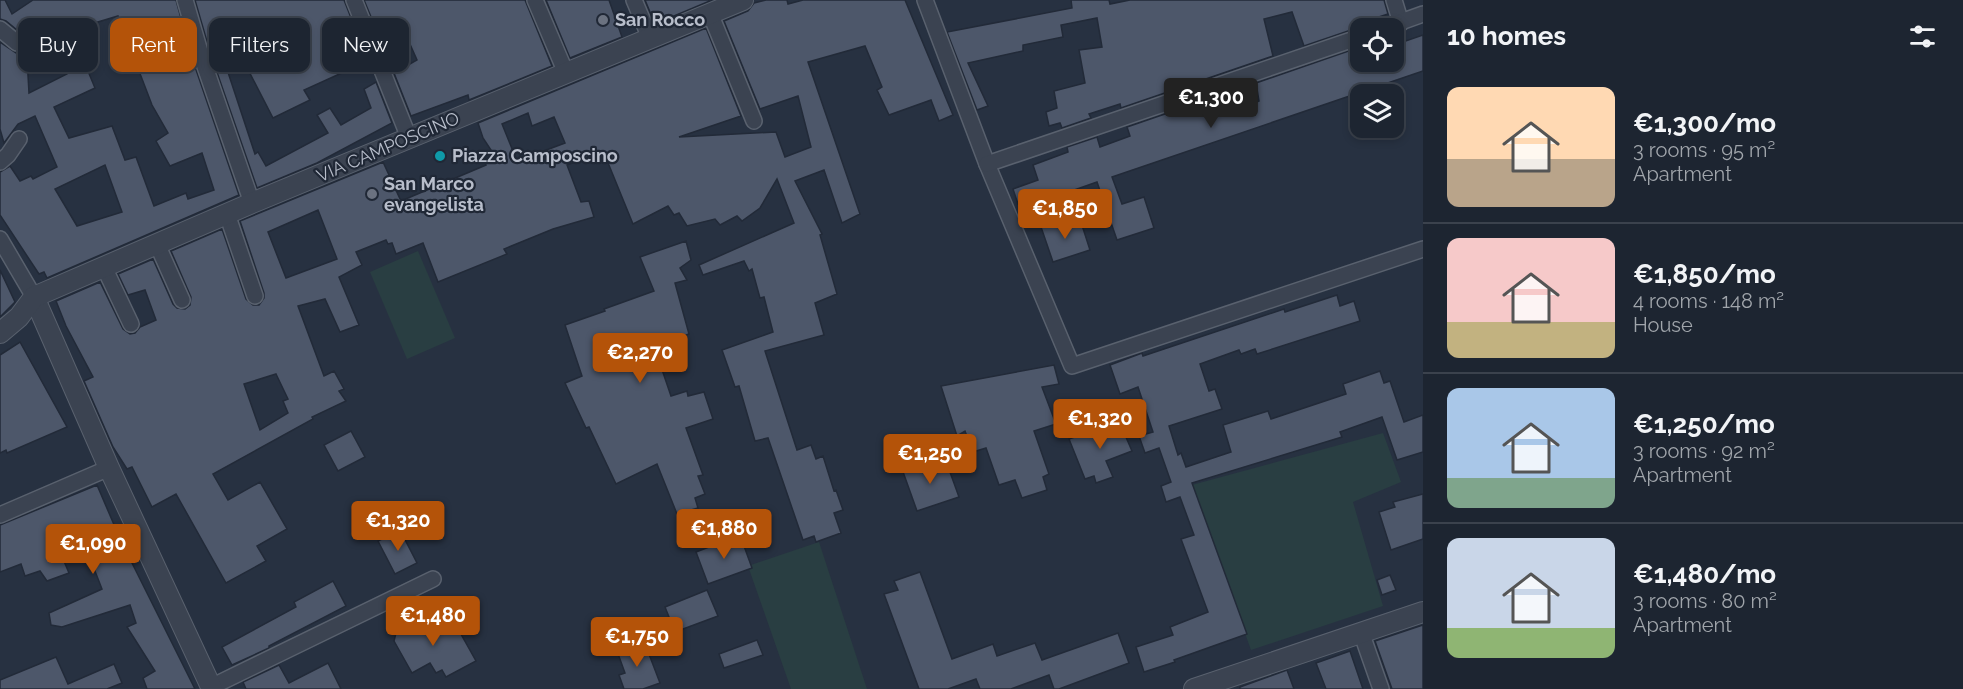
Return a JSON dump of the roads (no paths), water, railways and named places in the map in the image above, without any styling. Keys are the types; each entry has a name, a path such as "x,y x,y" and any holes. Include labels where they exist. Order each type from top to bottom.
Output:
{"street":[{"path":"185,0 201,55 252,203"},
{"path":"354,0 409,138"},
{"path":"535,0 566,73"},
{"path":"634,0 650,38"},
{"name":"VIA CAMPOSCINO","path":"34,297 252,203 743,0"},
{"path":"925,0 987,164 1072,366 1423,249"},
{"path":"1394,0 1399,18"},
{"path":"710,14 754,121"},
{"path":"1404,22 1423,14"},
{"path":"0,29 17,43"},
{"path":"987,164 1350,40"},
{"path":"0,162 19,139"},
{"path":"227,214 255,296"},
{"path":"0,239 34,297 211,688 433,579"},
{"path":"157,244 182,300"},
{"path":"104,267 130,324"},
{"path":"0,333 19,317 34,297"},
{"path":"0,515 110,468"},
{"path":"1204,687 1423,612"},
{"path":"1361,632 1381,689"}],"place":[{"name":"San Rocco","path":"603,20"},
{"name":"Piazza Camposcino","path":"440,156"},
{"name":"San Marco evangelista","path":"372,194"}]}
